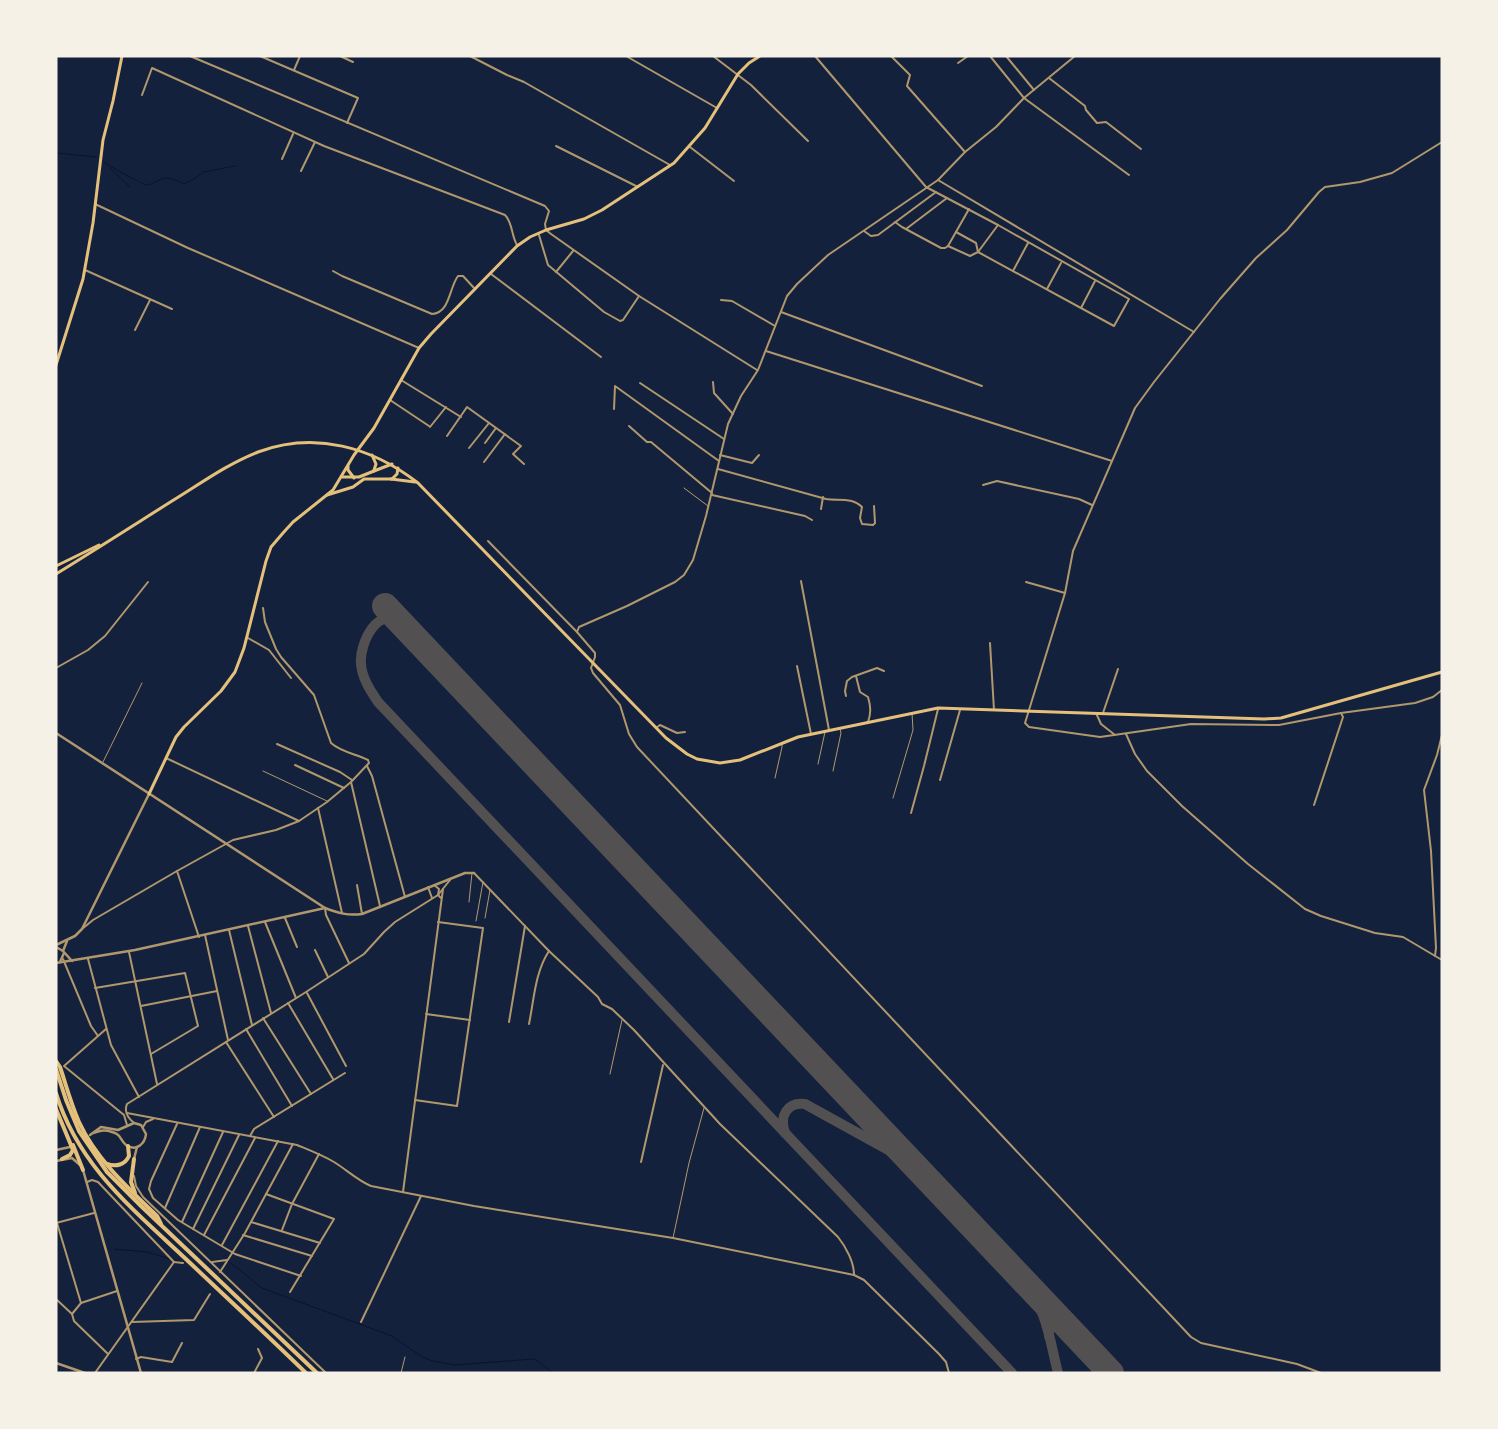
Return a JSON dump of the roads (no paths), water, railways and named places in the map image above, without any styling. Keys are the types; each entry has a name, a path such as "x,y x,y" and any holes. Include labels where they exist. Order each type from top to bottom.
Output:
{"highway":[{"path":"56,1061 60,1067 79,1122 90,1141 105,1162 157,1216 163,1227"},
{"path":"56,1068 71,1113 85,1142 97,1160 117,1183 317,1373"},
{"path":"56,1093 73,1136 104,1180 306,1373"},
{"path":"56,1109 73,1150 70,1155 62,1159"},
{"path":"68,1137 77,1153 83,1170"},
{"path":"105,1162 112,1166 123,1164 129,1156 128,1146"},
{"path":"134,1159 131,1182 139,1199"}],"main road":[{"path":"56,365 81,288 103,140 122,56"},
{"path":"149,794 173,742 184,727 231,679 240,661 271,547 293,522 327,496 341,479 374,428 419,348 475,288 518,246 530,237 546,230 584,219 608,206 670,165 690,147 738,74 760,56"},
{"path":"56,574 224,470 258,452 280,446 308,443 336,445 362,451 398,467 418,482 656,728 687,754 708,762 720,763 740,760 781,743 811,734 938,708 1281,718 1442,672"},
{"path":"372,455 376,464 374,471"},
{"path":"341,479 354,478 392,464"},
{"path":"348,466 348,470 354,478"},
{"path":"391,480 397,474 398,467"},
{"path":"341,479 346,488 350,488"},
{"path":"327,496 350,488 364,479 418,482"},
{"path":"56,566 94,547 102,545"}],"street":[{"path":"190,56 545,206 549,211 545,224 546,230 573,251 639,296 758,370"},
{"path":"260,56 358,98 347,123"},
{"path":"294,70 300,56"},
{"path":"340,56 353,62"},
{"path":"470,56 524,82 670,165"},
{"path":"626,56 717,108"},
{"path":"713,56 738,74 808,141"},
{"path":"815,56 926,187 969,209 1129,299 1114,326 978,252 976,243 956,232"},
{"path":"891,56 910,75 907,86 965,152"},
{"path":"958,63 968,56"},
{"path":"990,56 1024,98 1130,175"},
{"path":"1006,56 1034,90"},
{"path":"577,632 579,627 628,606 680,578 689,568 709,506 724,439 733,414 741,396 758,370 787,296 797,284 828,255 938,180 965,152 996,127 1024,98 1075,56"},
{"path":"142,95 152,68 315,142 505,215 508,218 512,235 518,246"},
{"path":"1049,78 1085,106 1097,123 1106,122 1141,148"},
{"path":"282,159 294,133"},
{"path":"301,171 315,142"},
{"path":"1442,142 1392,173 1360,182 1325,187 1287,230 1256,258 1194,332 1135,408 1073,551 1065,593 1025,723 1029,727 1100,737 1191,724 1279,725 1342,713 1415,703 1433,697 1442,690"},
{"path":"556,146 638,187"},
{"path":"690,147 734,182"},
{"path":"938,180 1194,332"},
{"path":"863,230 874,236 936,192"},
{"path":"906,229 947,198"},
{"path":"95,204 188,248 419,348"},
{"path":"895,222 941,248 945,248 948,246 969,209"},
{"path":"948,246 967,255 972,255 978,252 998,225"},
{"path":"538,234 545,260 556,272 604,312 623,320 639,296"},
{"path":"1012,271 1028,243"},
{"path":"556,272 573,251"},
{"path":"1047,289 1062,262"},
{"path":"84,269 172,309"},
{"path":"333,271 432,314 437,314 446,305 454,280 458,276 462,276 475,288"},
{"path":"491,273 601,357"},
{"path":"1081,308 1096,281"},
{"path":"135,330 150,300"},
{"path":"721,300 732,301 775,326"},
{"path":"781,312 982,386"},
{"path":"766,351 1112,461"},
{"path":"401,380 461,417"},
{"path":"713,382 714,393 733,414"},
{"path":"640,383 724,439"},
{"path":"614,409 615,386 719,461"},
{"path":"390,400 430,426 446,407"},
{"path":"447,436 467,407 521,446 514,454 524,464"},
{"path":"469,448 489,423"},
{"path":"629,426 647,442 651,442 712,494 805,516 812,520"},
{"path":"485,443 496,428"},
{"path":"484,462 506,434"},
{"path":"720,455 752,462 759,454"},
{"path":"718,469 837,501 848,500 861,505 863,509 860,518 862,524 874,523 874,506"},
{"path":"983,485 997,481 1079,499 1092,505"},
{"path":"821,509 823,497"},
{"path":"488,541 595,653 596,657 592,662 591,668 592,673 620,705 629,734 637,747 1191,1338 1198,1342 1297,1364 1321,1373"},
{"path":"801,581 827,731"},
{"path":"56,668 88,650 105,636 148,582"},
{"path":"1026,582 1065,593"},
{"path":"263,608 265,622 276,649 314,695 331,743 336,747 368,760 405,897"},
{"path":"247,637 269,650 291,678"},
{"path":"990,643 994,710"},
{"path":"797,666 811,734"},
{"path":"846,696 847,681 877,668 884,671"},
{"path":"1103,713 1118,669"},
{"path":"856,676 860,692 868,697 870,705 868,722"},
{"path":"911,813 938,708"},
{"path":"940,780 961,709"},
{"path":"1096,713 1101,724 1115,735"},
{"path":"1314,805 1343,718 1342,713"},
{"path":"656,728 660,726 677,733 685,732"},
{"path":"56,733 325,908 342,914 362,914 464,873 473,873 483,881 549,951 598,997 602,1004 612,1009 704,1107 838,1237 852,1263 854,1275"},
{"path":"1126,734 1135,754 1147,771 1182,806 1248,864 1305,909 1375,933 1403,937 1442,960"},
{"path":"1435,956 1431,850 1424,790 1442,735"},
{"path":"277,744 340,772 352,781 380,907"},
{"path":"166,758 299,821"},
{"path":"72,961 56,946 78,934 93,920 233,840 270,832 299,821 344,788 368,764"},
{"path":"295,765 344,788"},
{"path":"82,929 149,794"},
{"path":"318,808 342,914"},
{"path":"177,871 199,937"},
{"path":"134,1123 118,1130 104,1127 99,1128 91,1134 103,1130 111,1131 121,1137 128,1146 137,1147 143,1144 146,1138 145,1131 143,1127 134,1123 129,1118 127,1104 350,964 364,954 395,922 438,895 452,878"},
{"path":"356,885 362,914"},
{"path":"434,885 438,889 438,895 441,898"},
{"path":"428,888 432,898"},
{"path":"403,1192 443,889"},
{"path":"61,961 72,961 199,937 325,908"},
{"path":"325,908 326,915 350,964"},
{"path":"89,915 93,920"},
{"path":"285,918 297,947"},
{"path":"265,922 296,998"},
{"path":"414,1100 457,1106 483,928 438,922"},
{"path":"248,926 271,1014"},
{"path":"509,1022 525,926"},
{"path":"229,930 252,1025"},
{"path":"204,935 227,1041 274,1117"},
{"path":"70,939 64,945 61,961 91,1026 98,1036"},
{"path":"315,950 328,978"},
{"path":"129,951 157,1084"},
{"path":"529,1024 542,964 549,951"},
{"path":"88,958 113,1049 139,1096"},
{"path":"95,988 185,973 198,1026 151,1054"},
{"path":"141,1006 217,991"},
{"path":"306,992 346,1066"},
{"path":"288,1003 334,1080"},
{"path":"426,1014 470,1020"},
{"path":"263,1018 311,1094"},
{"path":"106,1029 64,1066 124,1115 127,1125"},
{"path":"246,1029 292,1106"},
{"path":"641,1162 664,1064"},
{"path":"250,1136 254,1129 345,1073"},
{"path":"127,1113 293,1144 319,1154 365,1183 403,1192 504,1211 673,1238 854,1275 864,1280 939,1354 946,1362 949,1373"},
{"path":"143,1127 149,1120 156,1118"},
{"path":"178,1123 149,1186 153,1198 182,1222 233,1252 301,1276"},
{"path":"121,1137 123,1128"},
{"path":"164,1209 200,1128"},
{"path":"182,1222 224,1132"},
{"path":"193,1229 238,1135"},
{"path":"204,1235 255,1137"},
{"path":"222,1245 278,1141"},
{"path":"220,1272 251,1222 293,1144"},
{"path":"56,1150 70,1147"},
{"path":"137,1147 134,1159 134,1180 139,1193 326,1373"},
{"path":"282,1230 292,1204 319,1154"},
{"path":"56,1161 62,1159 75,1160 83,1170 141,1373"},
{"path":"86,1183 92,1180 98,1182 174,1262 183,1263"},
{"path":"266,1194 334,1219 290,1292"},
{"path":"361,1322 421,1196"},
{"path":"81,1303 57,1223 94,1213"},
{"path":"251,1222 320,1243"},
{"path":"243,1235 312,1256"},
{"path":"212,1262 227,1260"},
{"path":"95,1373 174,1262"},
{"path":"72,1314 81,1303 117,1292"},
{"path":"132,1322 194,1320 210,1294"},
{"path":"56,1299 72,1314 74,1321 108,1354"},
{"path":"136,1359 141,1357 172,1362 182,1344"},
{"path":"254,1373 262,1358 258,1349"},
{"path":"56,1363 86,1373"}],"lane":[{"path":"684,488 709,506"},
{"path":"103,763 142,683"},
{"path":"893,798 913,730 912,713"},
{"path":"833,771 841,733 840,728"},
{"path":"818,764 827,731"},
{"path":"775,778 782,747 781,743"},
{"path":"263,771 327,802"},
{"path":"469,902 473,873"},
{"path":"476,921 483,881"},
{"path":"484,918 490,890"},
{"path":"610,1074 622,1020"},
{"path":"673,1238 704,1107"},
{"path":"401,1373 405,1357"}],"waterway":[{"path":"56,153 97,157"},
{"path":"104,162 146,185 165,178 184,184 203,172 235,166"},
{"path":"109,167 130,187"},
{"path":"114,1249 147,1252 181,1262"},
{"path":"212,1261 220,1260"},
{"path":"227,1260 262,1288 392,1336 422,1357 433,1361 455,1365 533,1359 553,1373"}]}
